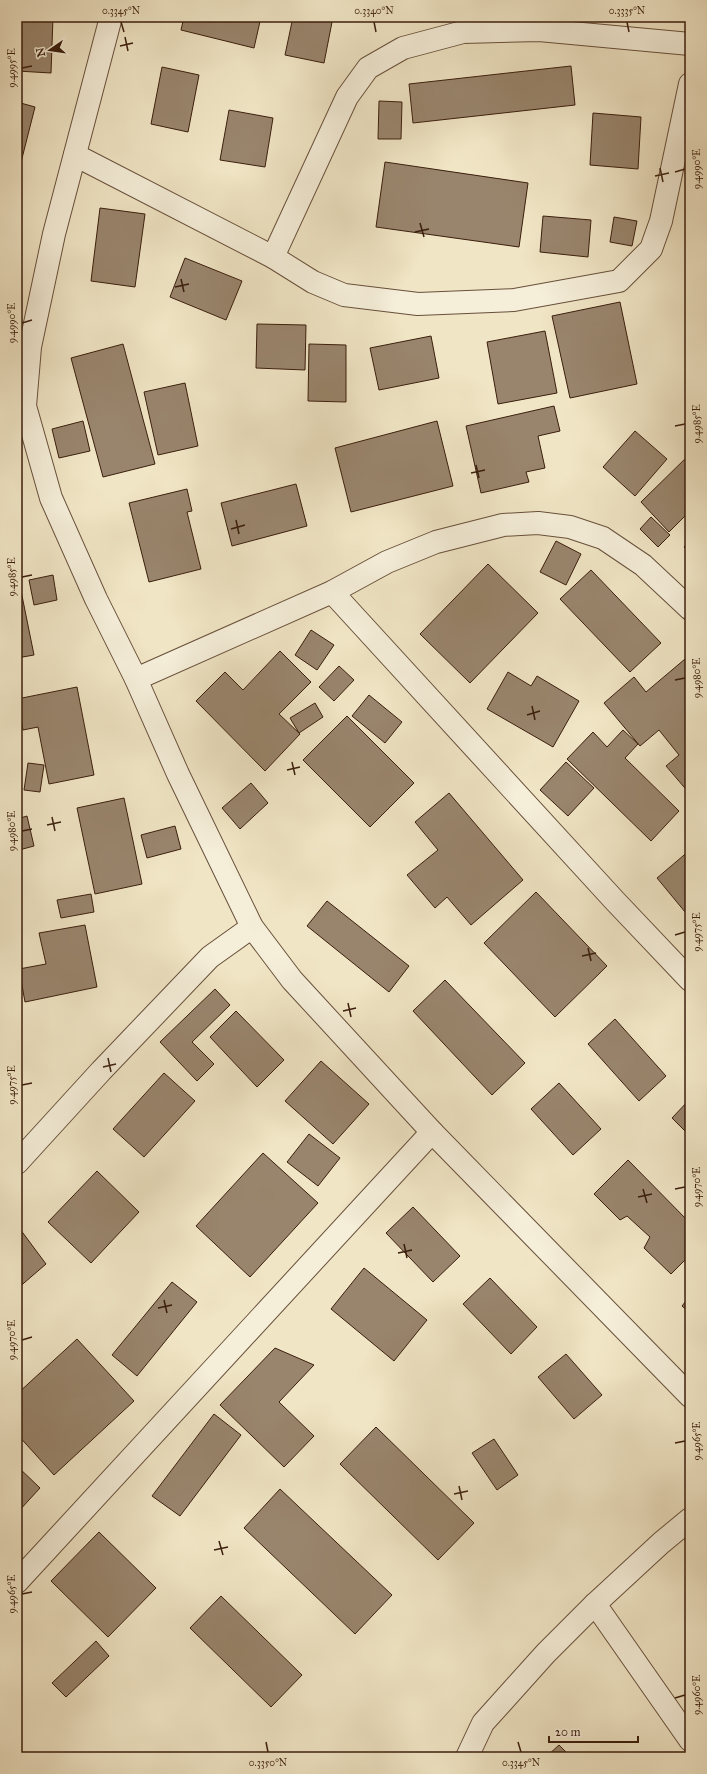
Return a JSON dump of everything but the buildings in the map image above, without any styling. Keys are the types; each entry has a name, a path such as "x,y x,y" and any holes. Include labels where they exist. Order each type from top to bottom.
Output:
{"street":[{"path":"111,17 54,234 30,347 21,406 51,498 96,599 136,679 178,774 252,927 292,980 432,1132 690,1396"},
{"path":"273,257 347,96 368,68 403,48 463,32 538,30 690,44"},
{"path":"75,155 273,257 313,282 344,295 418,304 514,300 619,281 651,248 661,221 690,84"},
{"path":"136,679 332,592 387,562 436,542 503,525 538,523 570,527 603,538 643,565 690,610"},
{"path":"332,592 604,889 690,980"},
{"path":"17,1163 101,1071 210,957 252,927"},
{"path":"17,1582 432,1132"},
{"path":"467,1757 483,1723 546,1653 595,1604 661,1543 690,1519"},
{"path":"595,1604 690,1740"}]}
